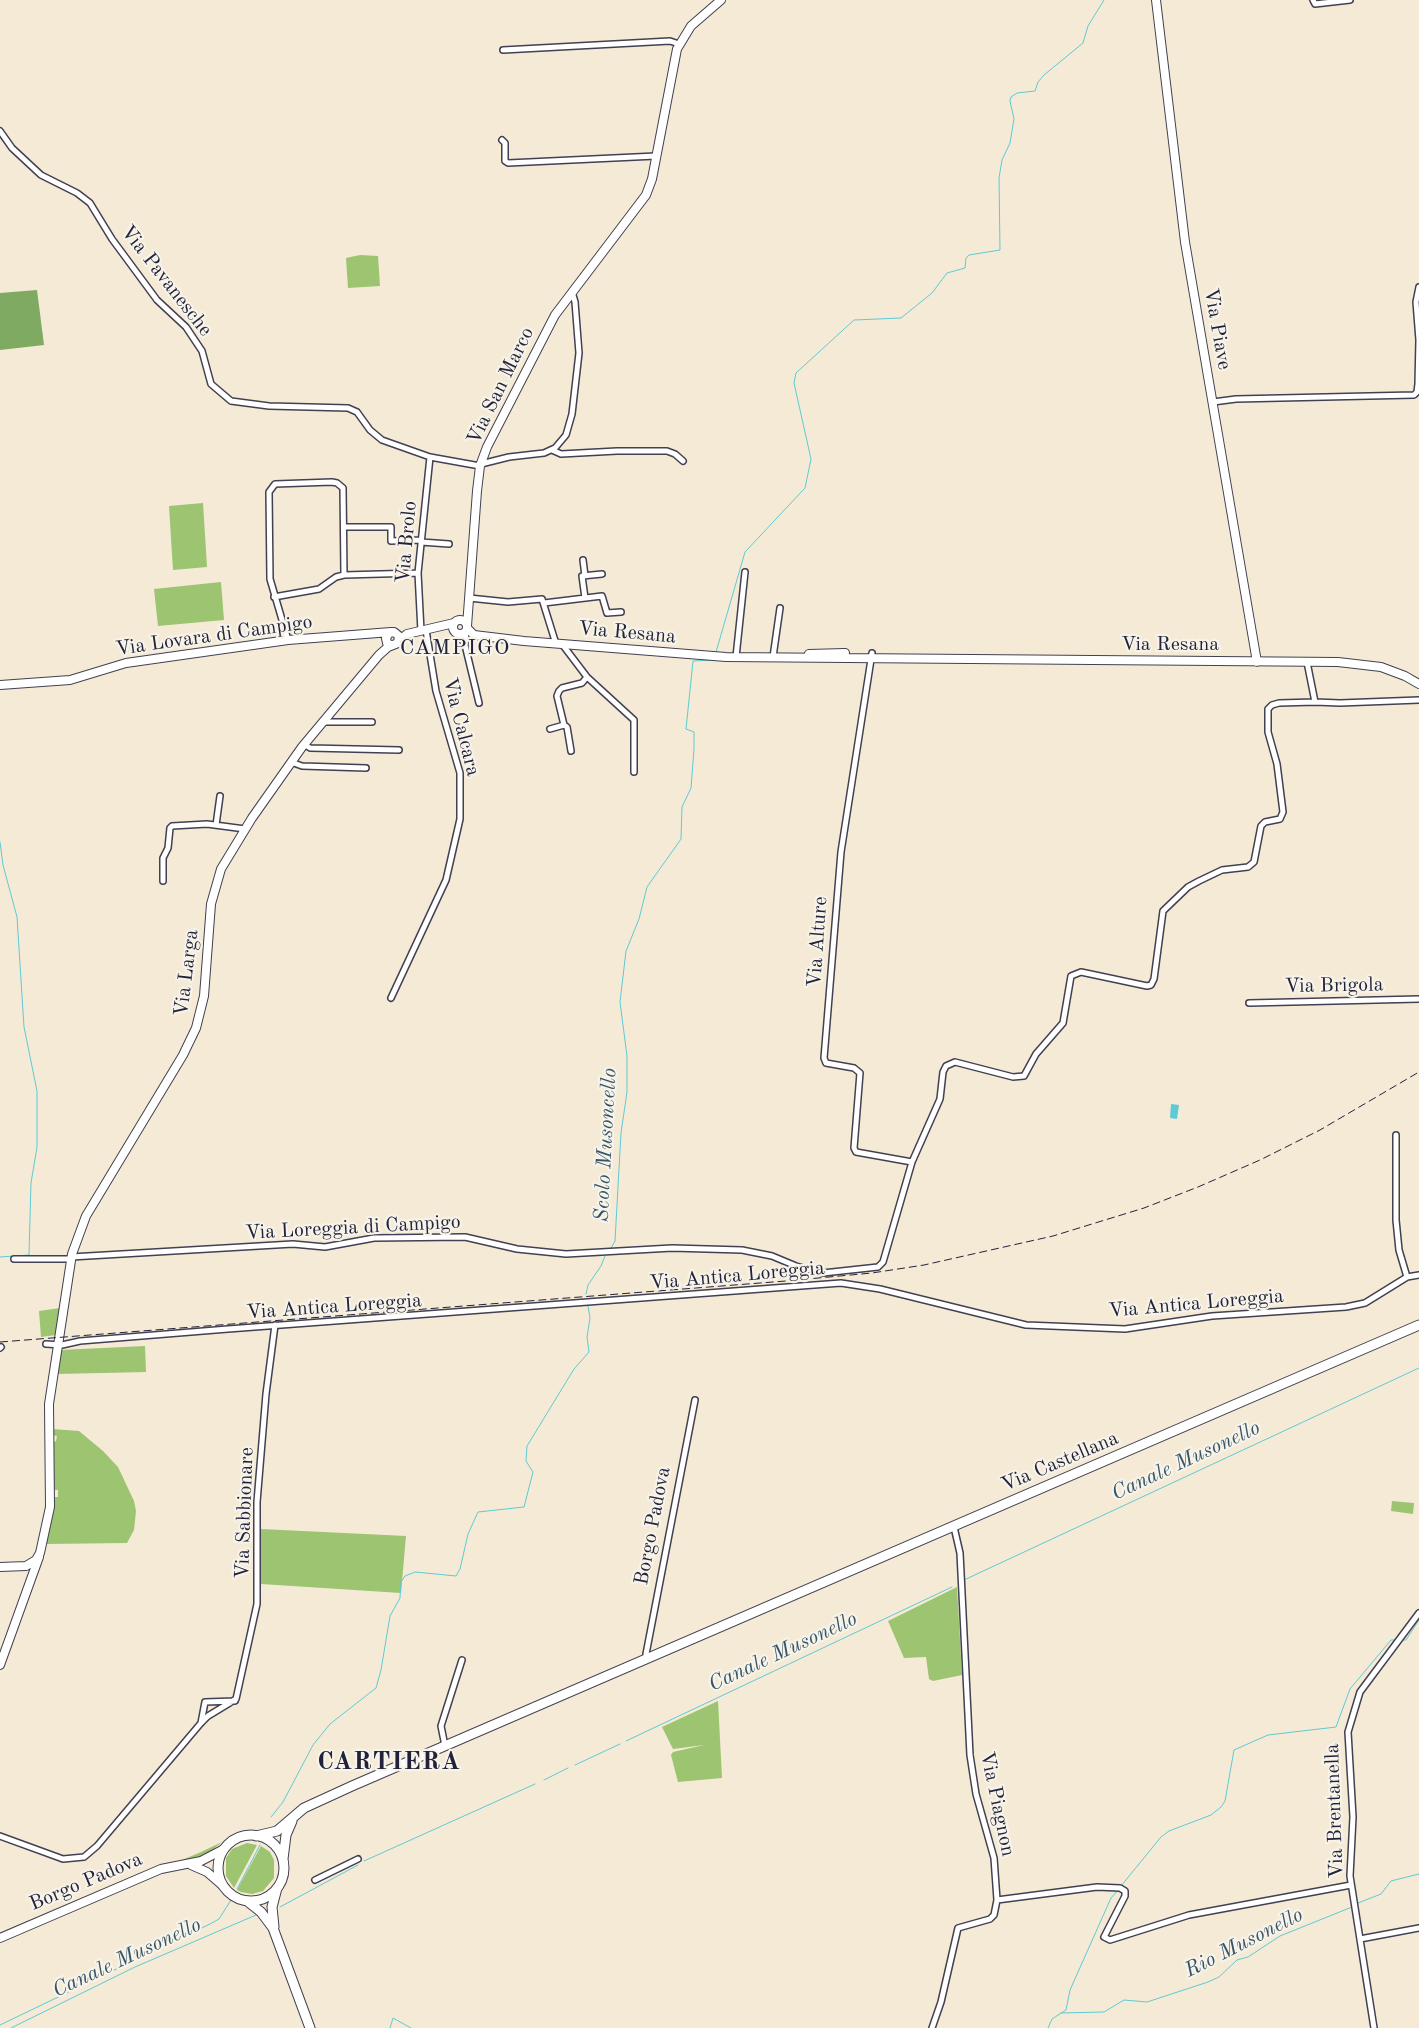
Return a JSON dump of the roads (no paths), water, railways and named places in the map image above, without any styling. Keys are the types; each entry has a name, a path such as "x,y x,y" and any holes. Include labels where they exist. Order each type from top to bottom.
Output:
{"main road":[{"name":"Via Castellana","path":"646,1659 1419,1325"},
{"path":"310,2028 276,1937 266,1918 247,1901 230,1894 222,1885 218,1867 224,1849 238,1838 256,1836 277,1830 295,1815 314,1803 646,1659"},
{"path":"276,1937 272,1909 283,1876 286,1835 295,1815"},
{"path":"256,1836 272,1843 280,1853 283,1864"},
{"path":"247,1901 264,1898 278,1887"}],"street":[{"path":"504,50 670,41 679,44 691,26 721,0"},
{"name":"Via Piave","path":"1156,0 1185,242 1257,662"},
{"path":"1313,0 1315,4 1350,0"},
{"name":"Via San Marco","path":"464,632 469,598 481,465 490,439 550,325 572,292 646,195 679,44"},
{"name":"Via Pavanesche","path":"0,132 12,148 41,174 77,193 90,204 112,239 157,300 186,327 202,351 211,384 232,401 269,406 348,408 357,412 370,430 382,440 430,457 481,465"},
{"path":"502,140 505,143 505,161 508,163 656,156"},
{"path":"1213,402 1236,399 1414,395 1417,392 1418,384 1419,340 1416,302 1419,287"},
{"path":"481,465 505,457 544,453 552,450 563,440 572,414 579,353 575,302 572,292"},
{"path":"552,450 561,454 617,450 667,451 683,460"},
{"name":"Via Brolo","path":"422,630 417,594 430,457"},
{"path":"288,640 286,629 274,597 270,571 269,492 273,486 280,483 338,483 345,492 344,575"},
{"path":"344,527 391,527 391,540 449,544"},
{"path":"583,560 585,576"},
{"path":"736,657 745,572"},
{"path":"274,597 320,589 336,577 344,575 418,573"},
{"path":"585,598 582,576 602,574"},
{"path":"469,598 508,602 537,599 544,603 602,596 607,613 621,612"},
{"path":"544,603 559,644 587,677 634,720 634,772"},
{"path":"456,622 468,607"},
{"path":"773,657 780,608"},
{"path":"456,622 464,622 465,645 479,703"},
{"path":"456,622 464,632"},
{"name":"Via Lovara di Campigo","path":"0,685 70,680 126,663 288,640 374,633 391,639 456,622"},
{"name":"Via Lovara di Campigo","path":"437,628 464,632"},
{"name":"Via Calcara","path":"391,998 446,880 460,819 460,773 436,691 422,630"},
{"name":"Via Resana","path":"464,632 559,644 736,657 872,655 916,659 1307,662 1368,665 1397,673 1419,684"},
{"name":"Via Larga","path":"0,1665 41,1551 50,1511 48,1418 71,1258 86,1216 183,1055 195,1031 204,996 214,892 223,866 245,829 304,744 391,639"},
{"name":"Via Alture","path":"872,655 840,859 824,1058 826,1063 854,1068 860,1073 854,1148 856,1152 912,1162"},
{"path":"1307,662 1315,702"},
{"path":"571,751 558,691 562,688 582,684 587,677"},
{"path":"912,1162 940,1099 943,1072 948,1064 955,1062 1022,1077 1036,1054 1063,1023 1068,988 1074,974 1081,972 1147,986 1151,985 1154,979 1163,910 1188,887 1199,881 1222,870 1250,866 1257,854 1262,826 1265,822 1282,817 1283,808 1277,764 1268,732 1268,710 1272,705 1279,703 1419,700"},
{"path":"323,722 372,722"},
{"path":"550,728 564,725"},
{"path":"304,744 312,749 399,750"},
{"path":"291,762 302,766 366,768"},
{"path":"216,825 220,796"},
{"path":"163,881 162,858 168,848 170,828 197,824 245,829"},
{"name":"Via Brigola","path":"1249,1003 1419,999"},
{"path":"1396,1135 1396,1220 1399,1250 1407,1277"},
{"name":"Via Loreggia di Campigo","path":"14,1259 71,1258 293,1244 325,1246 374,1238 459,1237 477,1238 517,1249 566,1254 672,1248 742,1250 772,1256 819,1273 867,1269 878,1267 883,1262 912,1162"},
{"name":"Via Antica Loreggia","path":"46,1344 841,1283 880,1289 1026,1325 1126,1329 1212,1316 1346,1307 1365,1303 1407,1277 1419,1275"},
{"name":"Via Sabbionare","path":"235,1701 257,1604 258,1493 266,1394 275,1326"},
{"name":"Borgo Padova","path":"646,1659 695,1400"},
{"name":"Via Piagnon","path":"954,1526 960,1553 970,1755 976,1794 994,1858 997,1900"},
{"path":"4,1566 30,1562 41,1551"},
{"path":"24,1567 36,1560 41,1551"},
{"path":"4,1566 24,1567 31,1571 32,1578"},
{"name":"Via Brentanella","path":"1374,2028 1351,1885 1350,1868 1353,1818 1347,1751 1349,1726 1360,1692 1419,1613"},
{"path":"0,1654 6,1647"},
{"path":"444,1746 441,1726 462,1660"},
{"path":"201,1723 205,1702 235,1701"},
{"path":"0,1836 63,1860 84,1857 98,1846 201,1723 208,1716 235,1701"},
{"name":"Borgo Padova","path":"0,1938 159,1870 203,1861 224,1849"},
{"path":"315,1880 358,1860"},
{"path":"187,1864 207,1872 222,1885"},
{"path":"932,2028 941,2002 958,1928 990,1919 994,1914 997,1900 1097,1888 1120,1888 1125,1891 1125,1896 1104,1937 1110,1940 1189,1915 1351,1885"},
{"path":"1360,1939 1410,1928 1419,1928"}],"water":[{"path":"1171,1104 1179,1105 1177,1119 1170,1118"}],"waterway":[{"name":"Scolo Musoncello","path":"716,652 745,552 805,488 811,459 794,383 796,373 854,320 901,318 932,293 947,273 965,268 966,258 969,255 1000,250 999,178 1002,160 1010,143 1014,119 1010,101 1011,97 1017,93 1035,91 1038,82 1044,75 1083,43 1088,26 1104,0"},
{"name":"Scolo Musoncello","path":"610,1250 615,1241 621,1133 627,1092 627,1056 620,1002 626,951 639,919 647,887 681,839 682,807 691,788 694,749 694,732 686,729 693,661 714,660"},
{"path":"0,842 3,865 17,917 24,1027 37,1091 37,1147 31,1183 29,1255 0,1257"},
{"name":"Scolo Musoncello","path":"586,1294 588,1285 601,1266 605,1256"},
{"name":"Scolo Musoncello","path":"271,1817 283,1802 313,1745 330,1724 376,1688 390,1616 400,1598 401,1582 405,1576 415,1572 456,1576 460,1569 468,1534 478,1512 524,1507 533,1472 526,1461 527,1446 574,1369 589,1352 587,1337 590,1318 588,1306"},
{"name":"Canale Musonello","path":"964,1580 1419,1368"},
{"name":"Canale Musonello","path":"626,1741 952,1587"},
{"path":"1402,1640 1406,1640 1419,1620"},
{"path":"1121,1886 1161,1837 1169,1831 1211,1815 1221,1807 1225,1801 1234,1750 1268,1735 1336,1727 1350,1689 1391,1640 1397,1640"},
{"name":"Canale Musonello","path":"575,1765 620,1744"},
{"name":"Canale Musonello","path":"544,1780 568,1768"},
{"name":"Canale Musonello","path":"364,1861 535,1784"},
{"name":"Scolo Musoncello","path":"237,1889 260,1845"},
{"name":"Canale Musonello","path":"280,1907 358,1865"},
{"name":"Rio Musonello","path":"1358,1903 1381,1894 1391,1881 1419,1874"},
{"path":"1048,2028 1052,2019 1066,2010 1070,1990 1111,1898 1119,1889"},
{"name":"Scolo Musoncello","path":"0,2025 210,1924 219,1919 231,1900"},
{"name":"Rio Musonello","path":"1061,2013 1104,2012 1124,2000 1147,2002 1208,1982 1219,1977 1237,1960 1248,1957 1280,1936 1352,1907"},
{"name":"Canale Musonello","path":"11,2028 135,1967 256,1915"},
{"path":"390,2028 393,2018 411,2028"}],"railway":[{"path":"0,1342 786,1281 872,1273 924,1265 1053,1236 1144,1208 1198,1187 1260,1160 1320,1130 1419,1072"}],"district":[{"name":"CAMPIGO","path":"455,648"},
{"name":"CARTIERA","path":"389,1762"}]}
